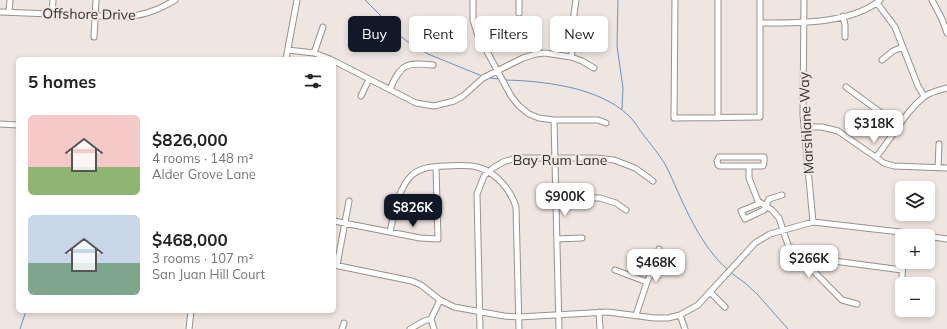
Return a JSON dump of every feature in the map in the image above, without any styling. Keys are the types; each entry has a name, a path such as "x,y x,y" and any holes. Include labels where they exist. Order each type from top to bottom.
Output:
{"street":[{"path":"9,12 10,0"},
{"path":"52,14 53,0"},
{"path":"94,37 96,0"},
{"name":"Offshore Drive","path":"0,12 128,17 144,15 175,0"},
{"path":"286,57 297,0"},
{"path":"473,0 473,20 477,32 511,96 519,106 529,114 538,118 554,120 598,120 606,123"},
{"path":"519,0 519,13"},
{"path":"571,57 574,42 574,14 576,0"},
{"path":"675,0 674,118 760,117 760,0"},
{"path":"718,0 718,118"},
{"name":"Marshlane Way","path":"804,0 803,115 813,222"},
{"path":"932,0 942,19 947,33"},
{"path":"760,23 815,23 863,11 878,1 895,27 918,86 924,96"},
{"path":"844,16 845,37"},
{"path":"314,53 323,27"},
{"path":"882,60 893,51 903,47"},
{"path":"288,50 314,53 325,57"},
{"path":"336,62 416,103 428,106 439,105 458,99 483,78 523,58 536,54 545,53 571,57 594,68"},
{"path":"390,89 398,73 405,66 415,63 433,65"},
{"path":"361,96 369,79"},
{"path":"846,87 900,126"},
{"path":"876,157 913,108 924,96 947,88"},
{"path":"554,120 559,329"},
{"path":"0,124 16,125"},
{"path":"804,127 822,127 838,131 884,163 894,166 947,168"},
{"path":"938,168 939,144"},
{"path":"719,157 764,157 763,166 749,166 720,166 718,165 718,159 719,157"},
{"name":"Bay Rum Lane","path":"480,329 477,194 484,176 497,165 510,159 596,158 614,160 635,168 653,181"},
{"path":"336,221 420,238 438,239 436,166"},
{"path":"390,232 395,208 408,179 414,173 422,169 436,166 472,166 479,167 489,172 507,188 516,207 519,329"},
{"path":"749,166 749,178 758,201 764,204 779,218 788,245 842,300 857,304"},
{"path":"764,204 769,199 782,195"},
{"path":"556,198 600,198 616,203 626,210"},
{"path":"349,201 336,265 412,281 421,285 440,300 454,307 504,316 519,317 599,312 614,312 662,319 680,315 698,305 711,293 755,243 765,236 813,222 895,233"},
{"path":"557,239 582,238"},
{"path":"935,238 947,239"},
{"path":"636,315 647,282 658,259 659,249"},
{"path":"813,271 821,264 831,262 902,270 902,277"},
{"path":"616,270 647,282"},
{"path":"711,293 725,307"},
{"path":"434,329 431,319 440,300"},
{"path":"599,312 600,329"},
{"path":"189,329 191,313"},
{"path":"680,315 686,329"},
{"path":"410,329 424,321 431,319"},
{"path":"342,329 344,323"}],"waterway":[{"path":"365,0 393,30 408,42 428,54 482,76"},
{"path":"618,0 617,46 623,88 622,109"},
{"path":"489,78 499,79"},
{"path":"505,80 536,82 570,87 602,98 616,105 628,115 664,162 701,237 709,249 728,270"},
{"path":"730,272 757,294 788,329"},
{"path":"20,329 25,313"}]}
